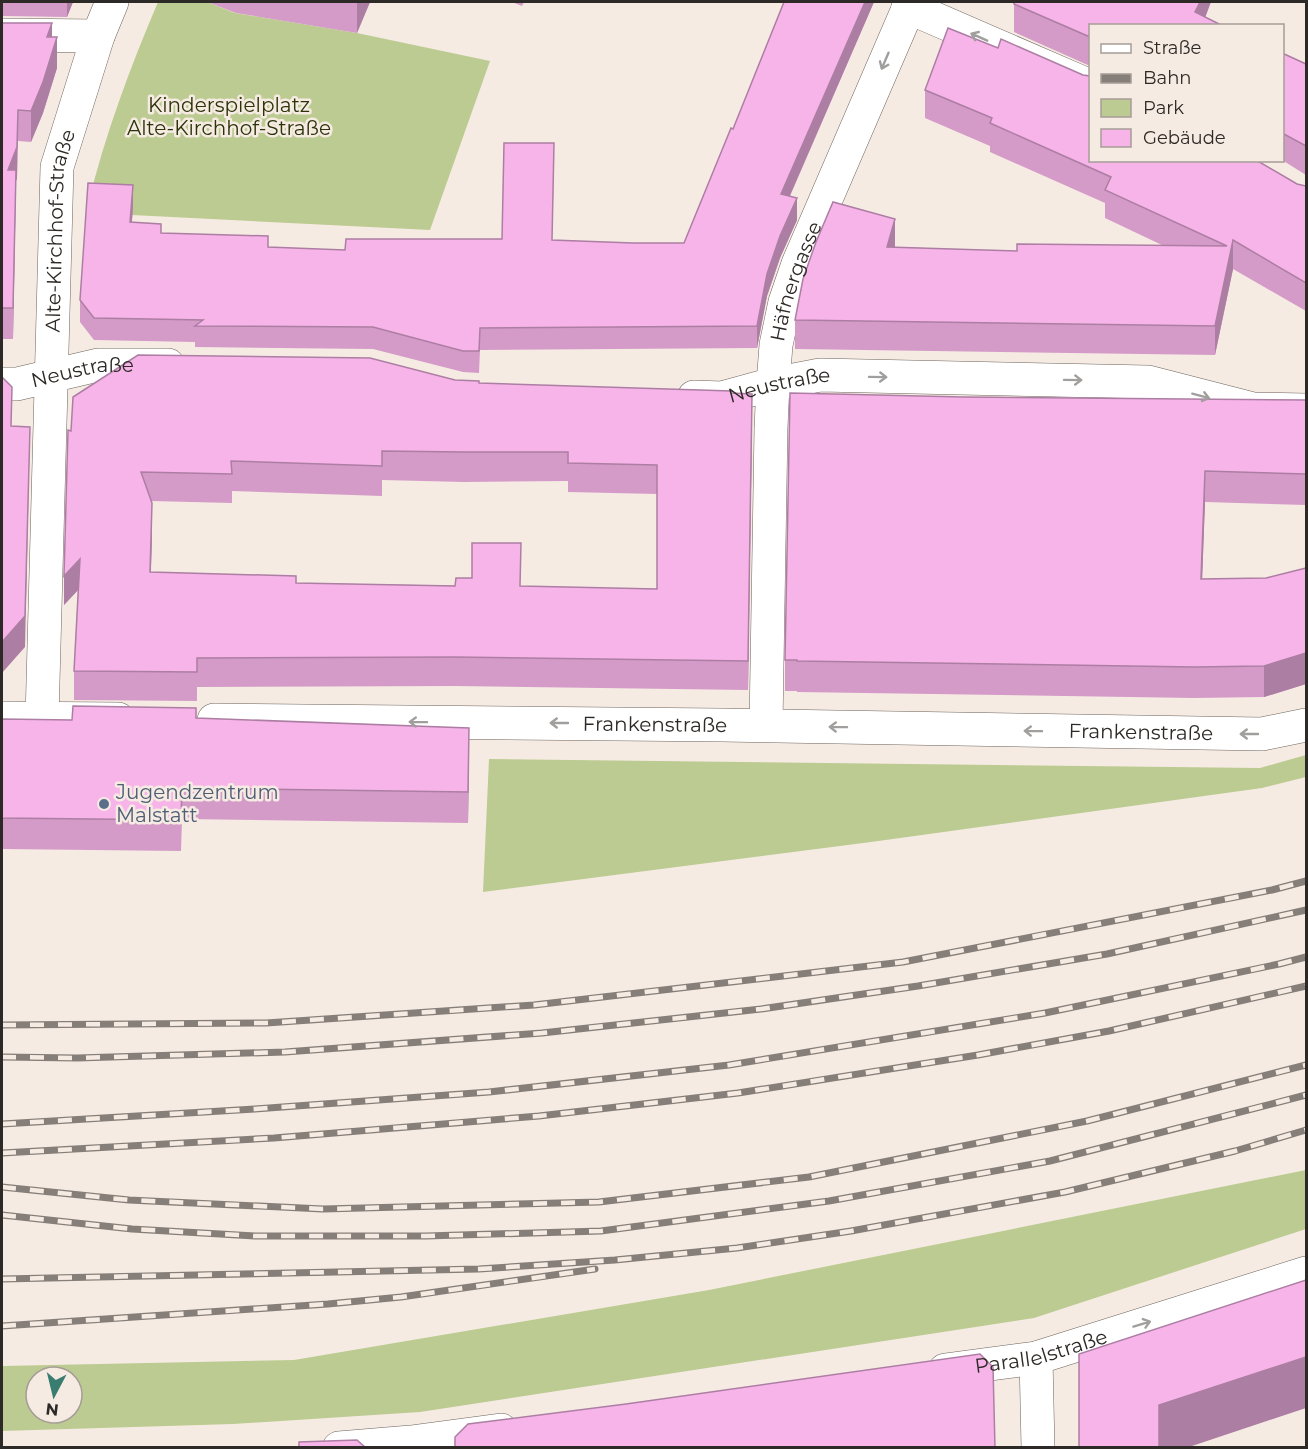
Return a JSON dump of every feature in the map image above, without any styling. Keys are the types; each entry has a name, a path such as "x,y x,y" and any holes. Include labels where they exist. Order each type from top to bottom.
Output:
{"street":[{"name":"Alte-Kirchhof-Straße","path":"42,719 57,167 98,36 112,2"},
{"path":"910,4 1089,86"},
{"name":"Häfnergasse","path":"766,725 770,440 776,345 798,264 910,4"},
{"path":"2,35 98,36"},
{"name":"Neustraße","path":"2,384 17,384 99,364 194,366"},
{"name":"Neustraße","path":"665,396 722,398 773,384 820,375 1148,382 1253,409 1306,410"},
{"path":"2,718 145,720"},
{"name":"Frankenstraße","path":"180,720 766,725 1262,734 1306,725"},
{"name":"Parallelstraße","path":"918,1374 1036,1358 1306,1273"},
{"path":"1036,1358 1038,1448"},
{"path":"339,1448 411,1445 529,1426"}],"green space":[{"name":"Kinderspielplatz Alte-Kirchhof-Straße","path":"158,2 207,2 235,13 357,33 490,61 430,230 132,215 132,207 88,205 119,102"},
{"path":"1306,755 1306,777 1262,788 483,892 489,759 1260,768"},
{"path":"1306,1170 1306,1229 1034,1318 420,1412 233,1424 2,1431 2,1366 24,1366 24,1425 84,1425 84,1365 51,1365 294,1360 709,1290"}],"building":[{"path":"784,2 865,2 781,194 797,198 780,236 767,274 757,326 480,328 479,351 463,351 373,327 195,326 203,320 94,318 80,300 88,183 133,185 130,222 161,224 161,233 268,236 268,247 345,250 346,239 502,239 504,143 554,143 552,240 684,243"},
{"path":"1014,2 1200,2 1195,12 1219,24 1089,24 1089,37 1014,4"},
{"path":"2,23 52,23 47,37 57,37 31,111 18,110 17,147 8,170 16,170 13,308 2,308"},
{"path":"948,28 998,48 1001,39 1089,76 1089,162 1259,162 1297,184 1306,186 1306,283 1233,240 1215,326 795,320 803,279 833,202 895,219 887,247 1017,251 1017,244 1227,246 1105,190 1111,177 990,123 992,118 925,90"},
{"path":"1284,54 1306,64 1306,146 1284,134"},
{"path":"138,355 370,358 455,380 479,381 479,383 731,391 731,393 752,394 748,661 455,657 197,658 197,672 74,671 80,559 64,576 68,430 71,431 73,397","holes":["382,451 568,452 568,463 657,465 657,589 520,586 521,543 472,543 472,578 456,578 455,586 296,583 296,576 150,572 152,503 141,472 232,474 231,461 382,466"]},
{"path":"2,377 12,387 11,426 30,427 25,616 2,642"},
{"path":"790,393 1306,400 1306,474 1205,471 1201,579 1266,578 1306,568 1306,653 1264,666 1194,667 785,660"},
{"path":"73,706 196,708 196,718 469,728 468,792 182,788 181,820 2,818 2,719 72,720"},
{"path":"1306,1280 1306,1357 1159,1405 1159,1448 1079,1448 1079,1354"},
{"path":"980,1354 993,1367 995,1448 455,1448 455,1437 468,1424"},
{"path":"357,1440 366,1448 299,1448 299,1442"}],"railway":[{"path":"2,1025 266,1023 534,1005 903,962 1272,890 1306,881"},
{"path":"2,1057 77,1058 285,1052 542,1033 761,1009 918,986 1107,954 1306,910"},
{"path":"2,1124 489,1092 729,1065 1045,1013 1306,957"},
{"path":"2,1153 274,1138 539,1116 738,1093 978,1055 1109,1031 1306,986"},
{"path":"2,1187 129,1200 323,1209 599,1202 809,1177 1087,1121 1306,1065"},
{"path":"2,1215 132,1229 255,1236 426,1236 601,1231 829,1201 1050,1161 1306,1095"},
{"path":"2,1279 479,1269 615,1260 737,1248 851,1231 1065,1192 1235,1151 1306,1130"},
{"path":"2,1326 401,1297 595,1269"}],"place":[{"name":"Jugendzentrum Malstatt","path":"104,804"}]}
